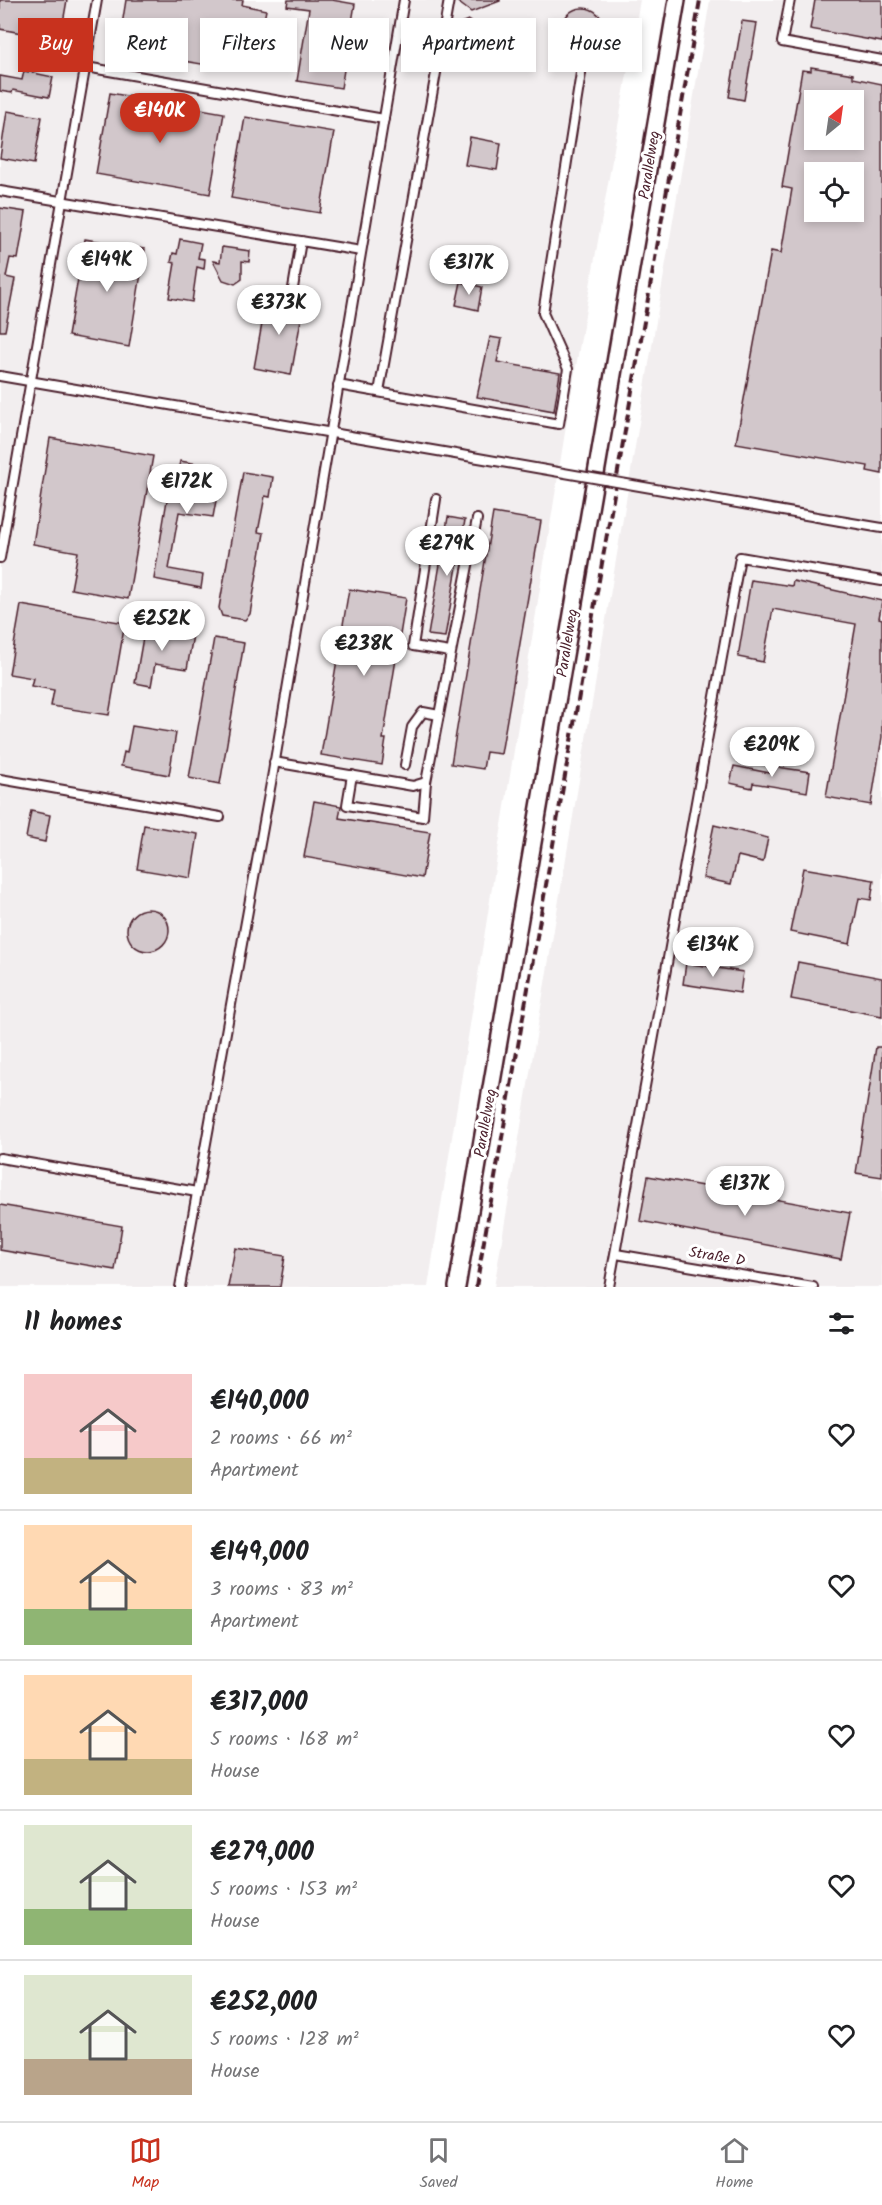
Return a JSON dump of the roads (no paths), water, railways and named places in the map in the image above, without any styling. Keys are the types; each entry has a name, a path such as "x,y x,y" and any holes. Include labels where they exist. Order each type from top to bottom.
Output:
{"street":[{"name":"Parallelweg","path":"457,1287 677,0"}],"lane":[{"path":"93,24 97,0"},
{"path":"180,1287 274,762 404,0"},
{"path":"379,392 448,0"},
{"path":"790,0 783,42 882,60"},
{"path":"93,68 384,119"},
{"path":"0,558 85,72"},
{"path":"338,385 559,424 568,369 543,313 581,72"},
{"path":"0,191 361,251"},
{"path":"293,288 301,241"},
{"path":"0,376 330,431 882,528"},
{"path":"436,499 413,646 450,652"},
{"path":"352,775 347,805 423,817 426,782 477,519"},
{"path":"609,1287 741,557 882,581"},
{"path":"405,765 412,727 423,712 439,715"},
{"path":"274,762 413,786 426,782"},
{"path":"0,779 220,817"},
{"path":"0,1158 197,1192"},
{"name":"Straße D","path":"616,1254 813,1287"}],"railway":[{"path":"476,1287 700,0"}]}
